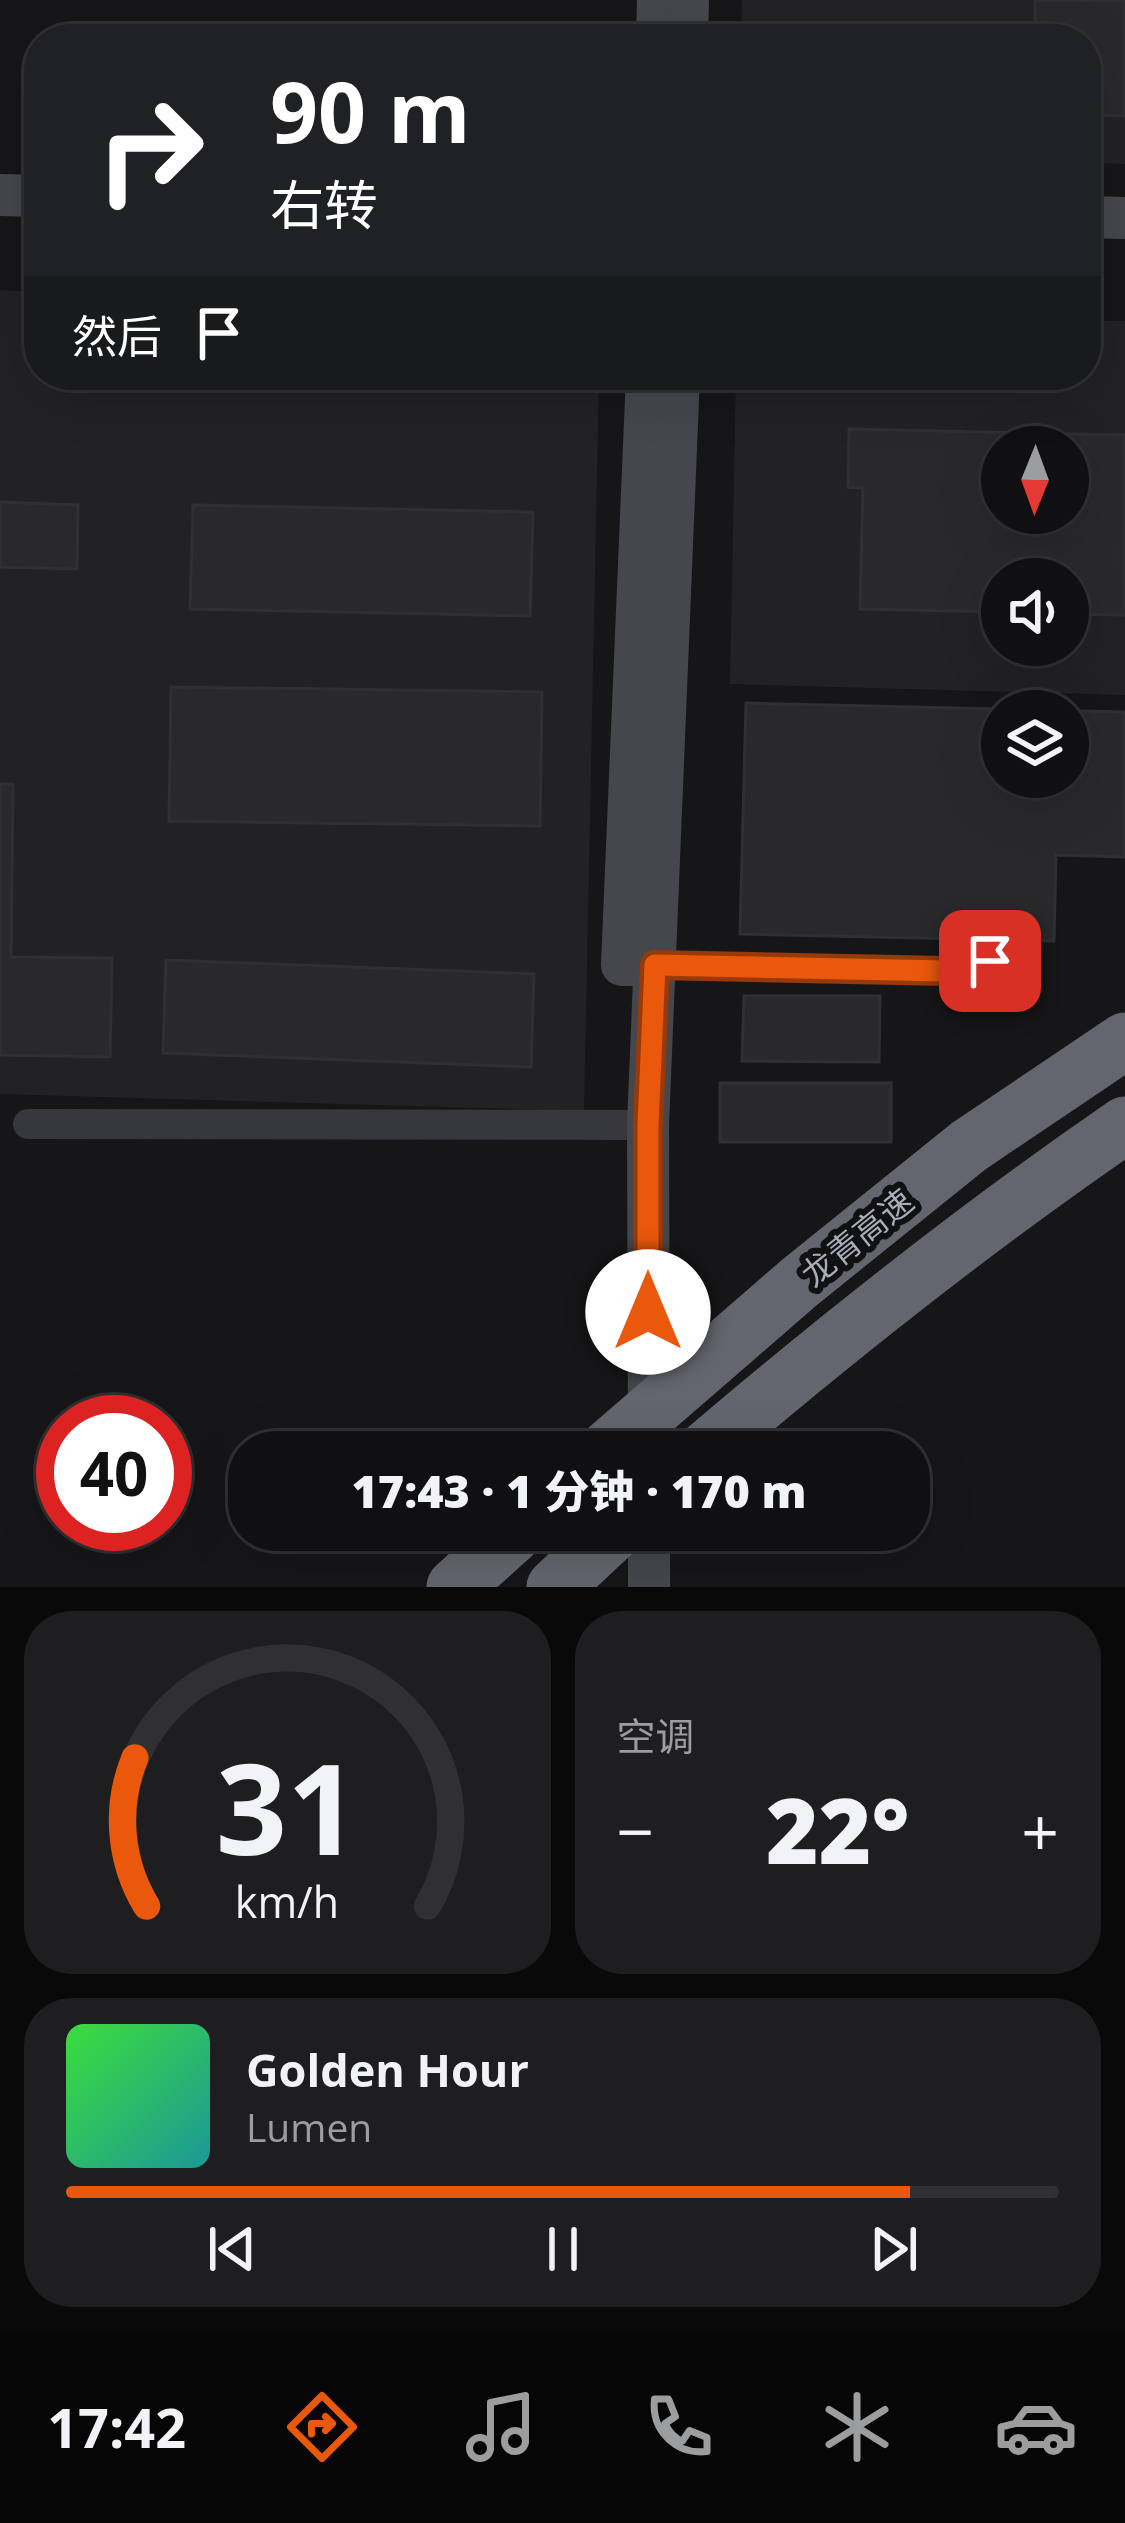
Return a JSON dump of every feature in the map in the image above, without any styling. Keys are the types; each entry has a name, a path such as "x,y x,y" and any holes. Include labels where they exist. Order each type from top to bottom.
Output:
{"highway":[{"name":"龙青高速","path":"628,1431 800,1282 969,1146 1125,1041"},
{"name":"龙青高速","path":"728,1431 1007,1206 1125,1125"},
{"path":"455,1587 495,1551"},
{"path":"555,1587 594,1551"}],"street":[{"path":"645,390 622,964 655,965"},
{"path":"649,1431 648,1125 678,390"},
{"path":"28,1124 648,1125"},
{"path":"649,1551 649,1587"}],"lane":[{"path":"655,965 946,971 1034,951"}],"shaded area":[{"path":"742,0 1125,0 1125,164 1101,163 1101,24 741,24"},
{"path":"0,290 24,291 24,390 599,390 584,1111 0,1094"},
{"path":"1101,321 1125,321 1125,695 1089,694 1089,690 730,684 736,390 1101,390"}],"building":[{"path":"1035,0 1125,0 1125,116 1101,115 1101,24 1035,24"},
{"path":"849,429 981,432 981,534 1089,534 1089,434 1125,435 1125,615 1089,614 1089,558 981,558 981,612 860,609 863,488 848,487"},
{"path":"0,502 78,505 77,569 0,567"},
{"path":"193,505 533,512 530,616 190,609"},
{"path":"171,687 542,692 540,826 169,821"},
{"path":"746,703 981,709 981,798 1089,798 1089,711 1125,712 1125,857 1056,855 1054,941 740,934"},
{"path":"0,784 13,784 11,957 112,958 110,1057 0,1055"},
{"path":"166,960 534,974 531,1067 163,1053"},
{"path":"744,996 880,996 879,1062 742,1061"},
{"path":"720,1083 891,1083 891,1142 720,1142"}],"route":[{"path":"648,1312 648,1125 655,965 946,971 990,961"}]}
